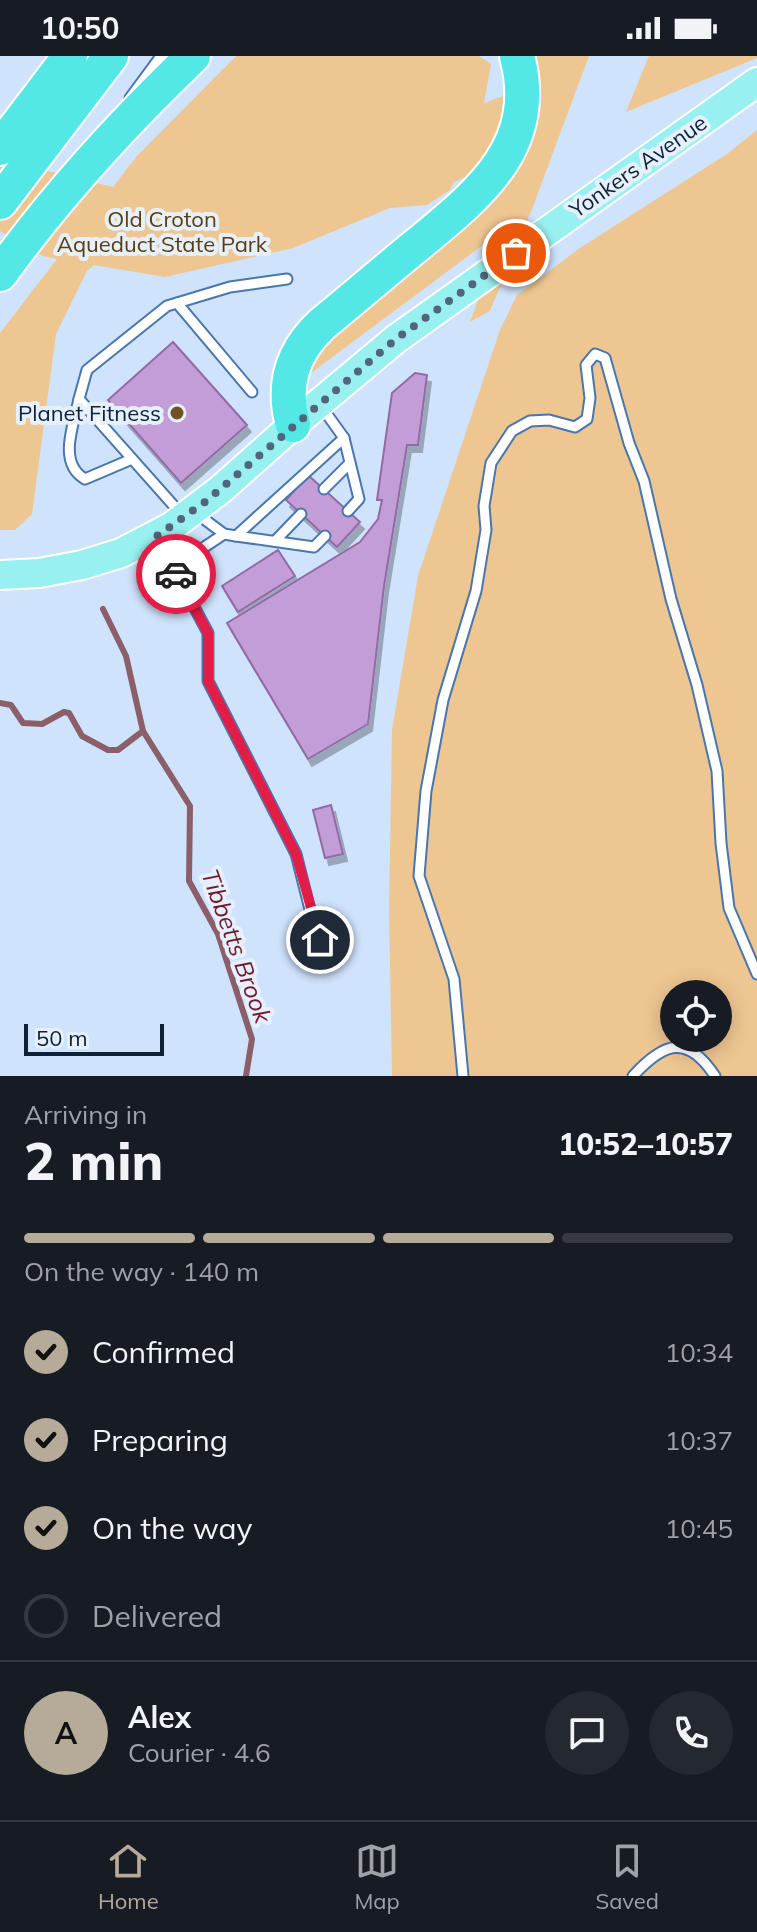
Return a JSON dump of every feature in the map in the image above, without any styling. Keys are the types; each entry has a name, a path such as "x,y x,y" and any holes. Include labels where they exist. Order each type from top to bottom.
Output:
{"highway":[{"path":"0,148 70,56"},
{"path":"0,202 111,56"},
{"path":"0,274 82,171 193,56"},
{"path":"293,425 288,387 295,357 302,344 466,205 501,165 513,140 521,108 522,78 517,56"}],"main road":[{"name":"Yonkers Avenue","path":"0,575 39,573 82,565 121,553 157,536 189,514 396,339 757,82"}],"lane":[{"path":"123,108 161,56"},
{"path":"82,171 115,120"},
{"path":"132,459 85,479 78,475 72,465 68,452 87,370 167,306 230,287 287,279"},
{"path":"177,303 252,392"},
{"path":"463,1076 454,979 419,876 426,791 437,730 476,591 486,530 484,506 491,463 512,431 530,421 549,420 575,427 587,419 590,398 586,365 595,354 605,358 629,443 644,481 671,599 697,685 717,771 729,908 757,974"},
{"path":"79,399 132,459 189,514 224,534 314,547 325,536"},
{"path":"319,403 344,438 359,499 348,511"},
{"path":"236,536 344,438"},
{"path":"324,489 349,464"},
{"path":"275,541 301,514"},
{"path":"173,568 224,534"},
{"path":"157,536 208,633 208,681 296,854 324,965"},
{"path":"633,1076 652,1055 673,1047 693,1052 715,1076"}],"green space":[{"name":"Old Croton Aqueduct State Park","path":"236,56 479,56 491,64 484,103 530,86 526,56 589,56 490,311 470,322 503,230 299,382 302,359 508,160 454,182 450,190 427,205 390,208 293,248 165,277 94,265 87,271 56,334 32,514 15,530 0,530 0,333 57,259 43,256 0,231 0,148 44,170 113,187 136,157"},
{"path":"649,56 757,56 757,58 626,112"},
{"path":"757,130 757,1076 392,1076 389,911 392,730 418,576 500,330 517,295 580,248 727,154"}],"building":[{"path":"173,342 247,425 181,483 108,400"},
{"path":"415,373 427,375 418,445 407,445 384,586 368,724 308,759 227,623 360,542 378,519 382,500 377,500 392,393"},
{"path":"308,475 360,522 337,547 286,500"},
{"path":"278,550 295,576 238,612 222,586"},
{"path":"331,805 343,854 325,858 313,810"}],"waterway":[{"name":"Tibbetts Brook","path":"103,609 126,656 143,731 190,806 189,881 218,934 252,1039 246,1076"},
{"path":"0,703 11,705 23,723 42,724 64,712 69,713 82,736 108,750 118,750 143,731"}],"way so far":[{"path":"176,574 157,536 205,502 396,339 516,253"}],"place":[{"name":"Planet Fitness","path":"177,413"}],"route":[{"path":"176,574 208,633 208,681 296,854 320,940"}]}
